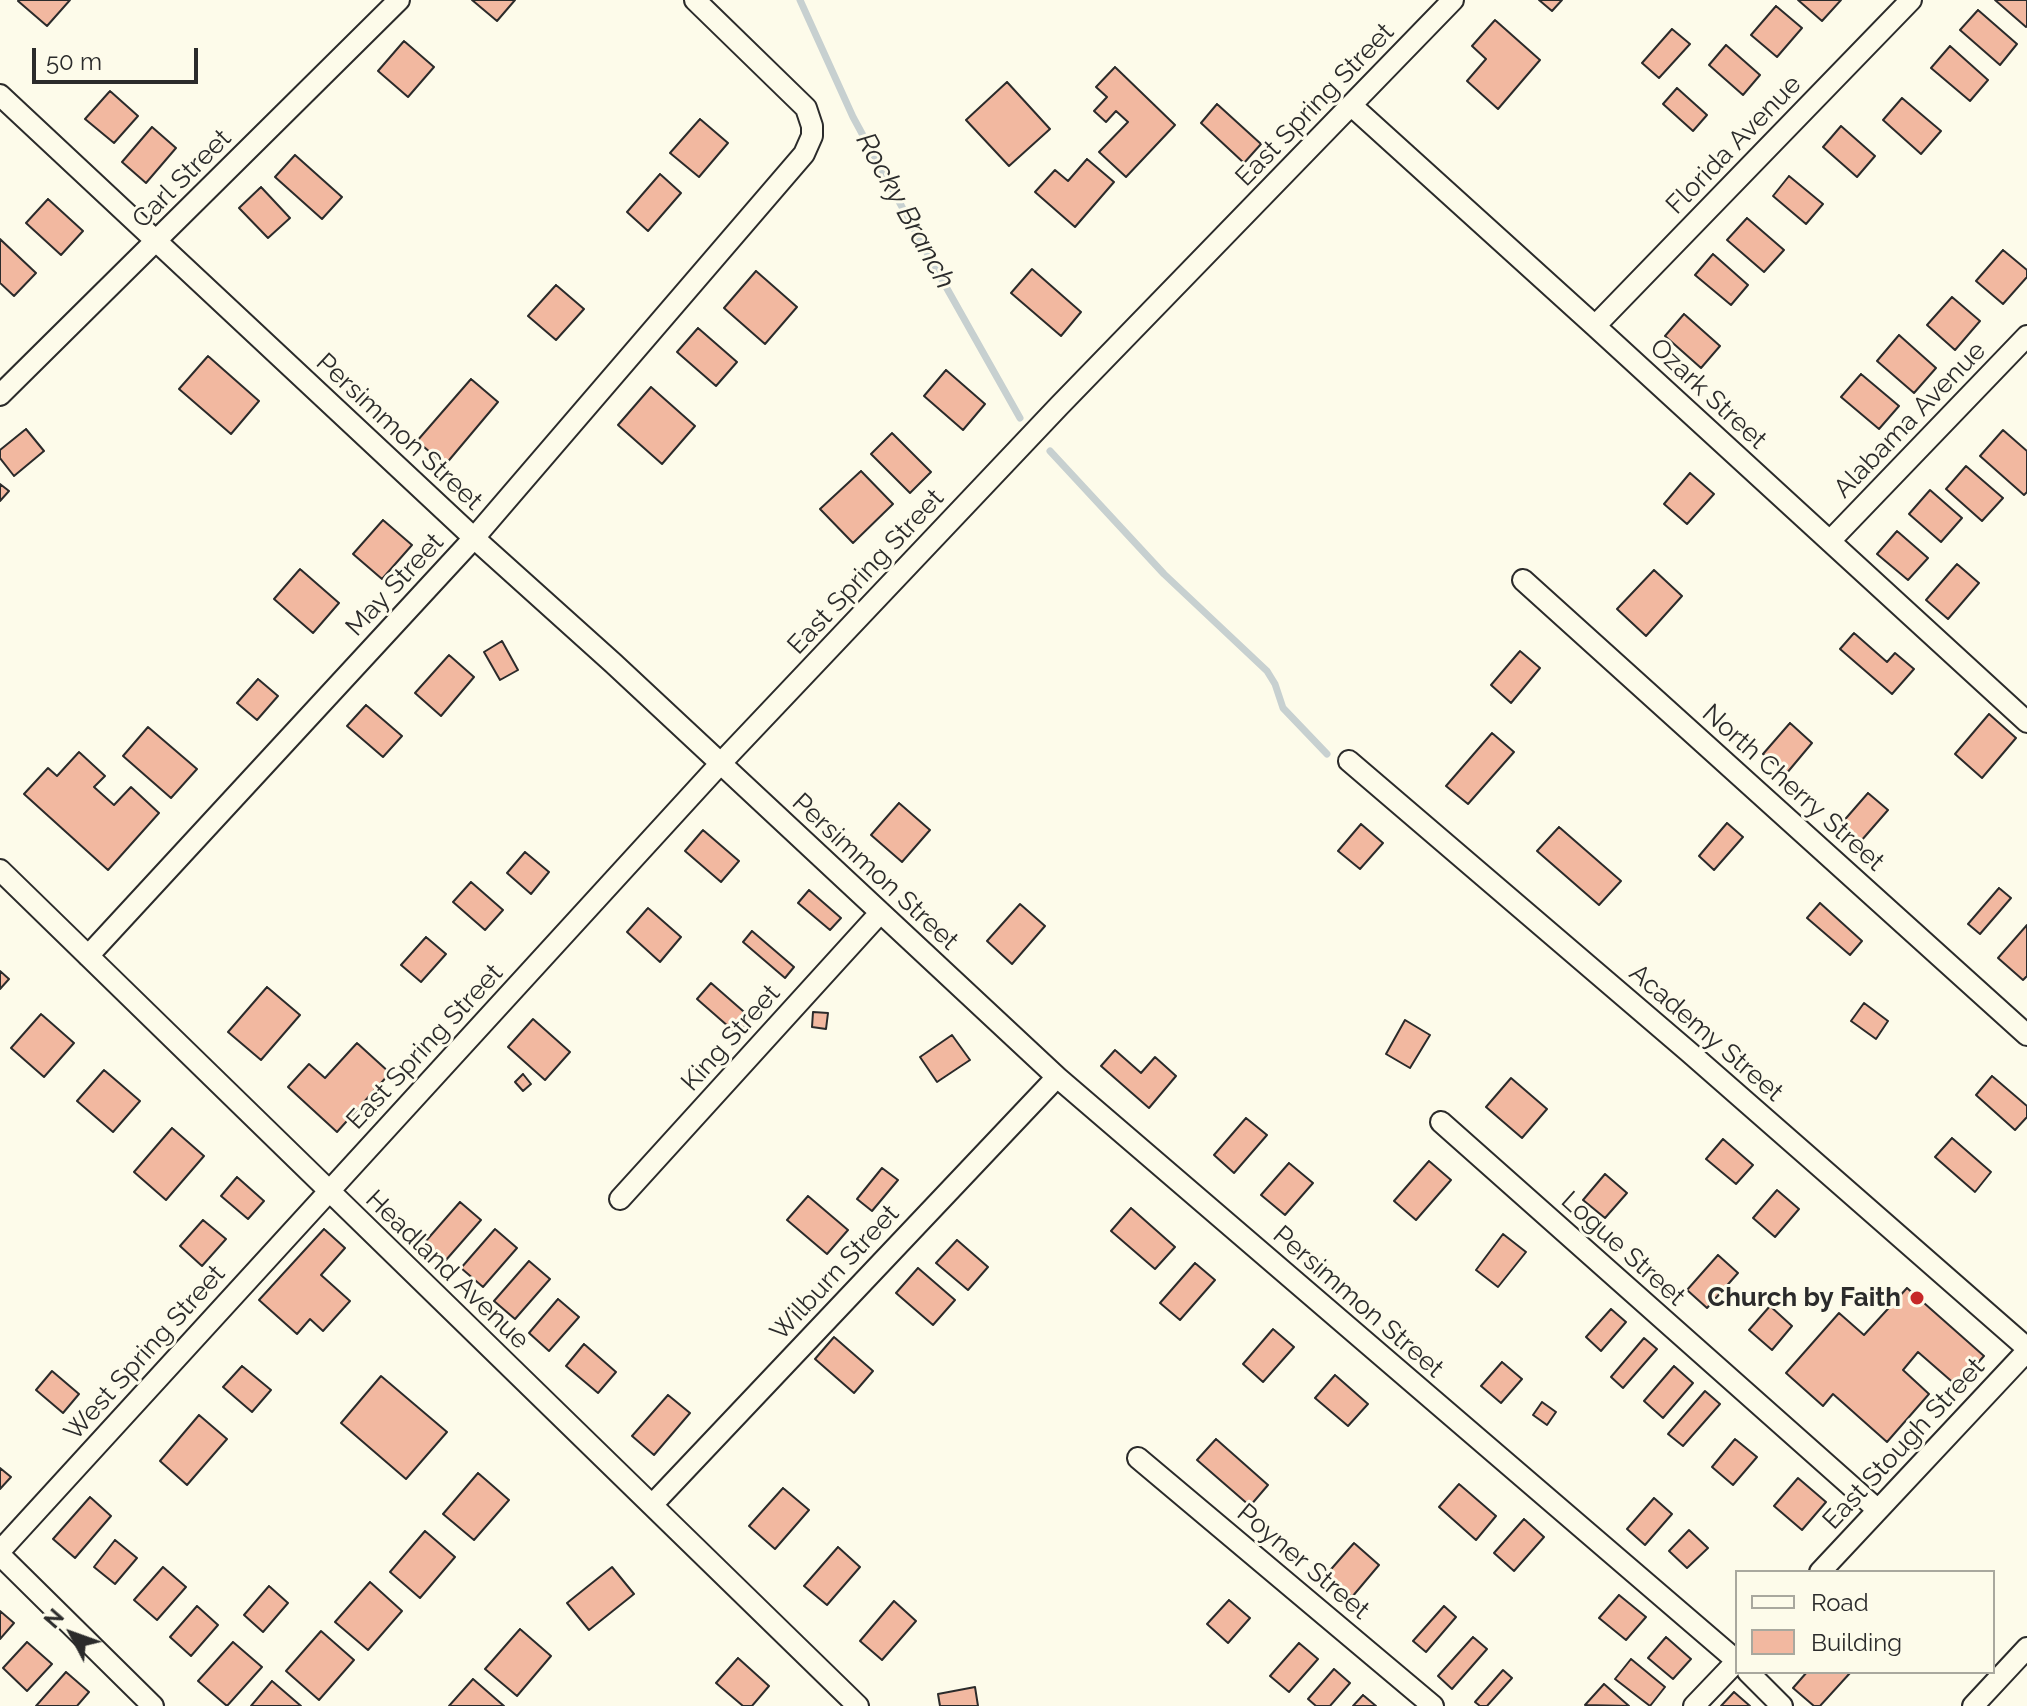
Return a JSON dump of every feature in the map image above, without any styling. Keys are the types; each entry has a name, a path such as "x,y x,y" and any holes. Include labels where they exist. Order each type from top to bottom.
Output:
{"street":[{"name":"Carl Street","path":"0,395 399,0"},
{"name":"May Street","path":"88,956 474,538 804,154 812,126 806,108 695,0"},
{"name":"East Spring Street","path":"328,1191 720,764 1059,406 1453,0"},
{"name":"Florida Avenue","path":"1595,326 1911,0"},
{"name":"Persimmon Street","path":"0,95 1057,1077 1735,1659"},
{"name":"Ozark Street","path":"1352,106 2027,722"},
{"name":"Alabama Avenue","path":"1830,541 2027,336"},
{"name":"North Cherry Street","path":"1523,580 2027,1035"},
{"name":"Academy Street","path":"1349,761 1677,1042 2027,1349"},
{"name":"Headland Avenue","path":"0,870 858,1706"},
{"name":"King Street","path":"620,1199 880,913"},
{"name":"Wilburn Street","path":"652,1505 1057,1077"},
{"name":"Logue Street","path":"1441,1122 1878,1510"},
{"name":"West Spring Street","path":"0,1553 328,1191"},
{"name":"East Stough Street","path":"1822,1570 2027,1349"},
{"name":"Poyner Street","path":"1138,1458 1433,1706"},
{"path":"0,1553 153,1706"},
{"path":"1973,1706 2027,1648"},
{"path":"1694,1706 1735,1663"},
{"path":"1750,1674 1782,1706"}],"building":[{"path":"19,0 70,0 47,26"},
{"path":"472,0 515,0 497,21"},
{"path":"1539,0 1562,0 1552,11"},
{"path":"1798,0 1841,0 1822,21"},
{"path":"1995,0 2027,0 2027,26 2026,27"},
{"path":"1776,6 1802,28 1777,57 1751,35"},
{"path":"1978,10 2017,44 2000,65 1960,30"},
{"path":"1495,20 1540,60 1498,109 1467,81 1486,59 1472,46"},
{"path":"1672,29 1690,44 1659,78 1642,63"},
{"path":"404,41 434,67 408,97 378,71"},
{"path":"1726,45 1760,75 1743,95 1709,65"},
{"path":"1950,46 1988,80 1970,101 1931,68"},
{"path":"1115,67 1175,125 1126,177 1099,152 1128,122 1116,111 1106,122 1094,111 1107,97 1096,87"},
{"path":"1007,82 1050,129 1009,166 966,120"},
{"path":"1677,88 1707,115 1693,131 1663,104"},
{"path":"110,91 138,116 114,143 85,119"},
{"path":"1902,98 1941,131 1921,154 1883,120"},
{"path":"1217,104 1261,144 1244,163 1201,123"},
{"path":"700,119 728,143 699,177 670,153"},
{"path":"1841,126 1875,156 1857,177 1823,147"},
{"path":"152,127 176,148 146,183 122,162"},
{"path":"295,155 342,197 322,219 275,177"},
{"path":"1087,159 1114,182 1075,227 1035,192 1055,170 1068,181"},
{"path":"660,174 681,193 648,231 627,212"},
{"path":"1789,176 1823,204 1806,224 1773,196"},
{"path":"261,187 290,218 268,238 239,208"},
{"path":"48,199 83,231 61,255 26,223"},
{"path":"1747,218 1784,250 1764,272 1727,240"},
{"path":"0,239 36,273 14,296 0,283"},
{"path":"2003,250 2027,270 2027,277 2003,304 1976,281"},
{"path":"1713,254 1748,285 1731,305 1695,275"},
{"path":"1032,269 1081,312 1061,336 1011,293"},
{"path":"756,271 797,307 765,344 724,308"},
{"path":"556,285 584,309 556,340 528,316"},
{"path":"1952,297 1980,321 1955,350 1927,325"},
{"path":"1684,314 1720,346 1701,368 1665,336"},
{"path":"698,328 737,362 716,386 677,352"},
{"path":"1899,335 1936,368 1914,393 1877,361"},
{"path":"208,356 259,401 231,434 179,389"},
{"path":"946,370 985,404 963,430 924,396"},
{"path":"1861,374 1899,406 1879,429 1841,397"},
{"path":"471,379 498,402 445,465 417,441"},
{"path":"651,387 695,426 662,464 618,425"},
{"path":"26,429 44,451 14,476 0,458 0,450"},
{"path":"2003,430 2027,451 2027,492 2024,495 1980,456"},
{"path":"892,433 931,472 910,493 871,454"},
{"path":"1966,466 2003,498 1982,521 1946,489"},
{"path":"861,471 893,504 853,543 820,509"},
{"path":"1690,473 1714,494 1687,524 1664,504"},
{"path":"0,484 9,491 0,501"},
{"path":"1930,490 1962,518 1941,542 1909,514"},
{"path":"383,520 412,545 382,579 353,554"},
{"path":"1897,531 1928,558 1908,580 1877,554"},
{"path":"1957,564 1979,583 1948,619 1926,600"},
{"path":"300,569 339,603 313,633 274,599"},
{"path":"1654,570 1682,596 1646,636 1617,609"},
{"path":"1854,633 1887,662 1895,653 1914,669 1892,694 1840,649"},
{"path":"502,641 518,670 500,680 484,652"},
{"path":"1520,651 1540,668 1511,703 1491,685"},
{"path":"449,655 474,677 441,716 415,693"},
{"path":"258,679 278,696 257,720 237,703"},
{"path":"366,705 402,736 383,757 347,726"},
{"path":"1989,714 2016,738 1982,778 1955,754"},
{"path":"1790,723 1812,743 1786,774 1763,754"},
{"path":"148,727 197,769 171,798 123,756"},
{"path":"1492,733 1514,752 1468,804 1446,786"},
{"path":"79,752 105,776 94,787 114,805 131,787 159,813 108,870 24,794 48,768 57,776"},
{"path":"1868,793 1888,810 1861,841 1841,824"},
{"path":"899,803 930,830 902,862 871,835"},
{"path":"1727,823 1743,837 1714,870 1699,856"},
{"path":"1361,824 1383,843 1360,869 1338,851"},
{"path":"1559,827 1621,881 1599,905 1537,851"},
{"path":"703,830 739,861 721,882 685,851"},
{"path":"525,852 549,872 531,894 507,873"},
{"path":"471,882 503,910 485,930 453,902"},
{"path":"1999,888 2011,898 1980,934 1968,924"},
{"path":"809,890 841,918 830,930 798,903"},
{"path":"1820,903 1862,941 1850,955 1807,918"},
{"path":"1020,904 1045,926 1012,964 987,941"},
{"path":"648,908 681,937 660,962 627,932"},
{"path":"2027,925 2027,976 2023,980 1998,958"},
{"path":"752,931 794,967 785,978 743,942"},
{"path":"426,937 446,954 421,982 401,965"},
{"path":"0,971 9,979 0,989"},
{"path":"711,983 751,1018 737,1034 697,999"},
{"path":"267,987 300,1015 261,1060 228,1032"},
{"path":"1864,1003 1888,1021 1876,1039 1851,1021"},
{"path":"813,1012 828,1013 826,1029 812,1027"},
{"path":"41,1014 74,1043 44,1077 11,1048"},
{"path":"533,1019 570,1052 545,1080 508,1047"},
{"path":"1405,1020 1430,1035 1410,1068 1386,1054"},
{"path":"952,1035 970,1060 937,1082 920,1057"},
{"path":"357,1043 390,1073 337,1132 288,1087 309,1064 325,1078"},
{"path":"1115,1050 1141,1073 1155,1057 1176,1076 1149,1108 1101,1066"},
{"path":"104,1070 140,1101 113,1132 77,1101"},
{"path":"523,1074 531,1084 523,1091 515,1082"},
{"path":"1992,1076 2027,1106 2027,1117 2015,1130 1976,1095"},
{"path":"1511,1078 1547,1109 1522,1138 1486,1107"},
{"path":"1246,1118 1267,1135 1234,1173 1214,1155"},
{"path":"172,1128 204,1156 166,1200 134,1172"},
{"path":"1952,1138 1991,1172 1975,1192 1935,1157"},
{"path":"1723,1139 1753,1165 1736,1184 1706,1159"},
{"path":"1429,1161 1451,1180 1416,1220 1394,1201"},
{"path":"1289,1163 1313,1183 1285,1215 1261,1195"},
{"path":"882,1168 898,1180 872,1211 857,1199"},
{"path":"1605,1174 1627,1193 1605,1218 1583,1200"},
{"path":"237,1177 264,1201 248,1219 221,1196"},
{"path":"1777,1190 1799,1209 1775,1237 1753,1218"},
{"path":"808,1196 848,1230 827,1254 787,1220"},
{"path":"460,1202 481,1220 446,1260 425,1242"},
{"path":"1131,1208 1175,1247 1155,1269 1111,1231"},
{"path":"203,1220 226,1239 202,1266 180,1246"},
{"path":"324,1229 345,1248 321,1275 350,1301 323,1331 310,1319 297,1334 259,1300"},
{"path":"495,1229 517,1248 483,1287 461,1268"},
{"path":"1503,1234 1526,1252 1498,1287 1476,1270"},
{"path":"957,1240 988,1267 968,1290 936,1263"},
{"path":"1718,1255 1738,1273 1707,1308 1687,1290"},
{"path":"529,1261 550,1279 515,1319 494,1301"},
{"path":"1195,1263 1215,1280 1180,1320 1160,1303"},
{"path":"918,1268 955,1300 933,1325 896,1293"},
{"path":"1907,1288 1984,1356 1957,1386 1918,1352 1903,1370 1929,1394 1887,1442 1833,1394 1823,1406 1786,1373 1839,1313 1864,1335"},
{"path":"558,1299 579,1317 549,1351 529,1333"},
{"path":"1770,1306 1792,1326 1772,1350 1749,1330"},
{"path":"1611,1309 1626,1322 1601,1351 1586,1337"},
{"path":"1273,1329 1294,1347 1263,1382 1243,1364"},
{"path":"834,1337 873,1371 854,1393 815,1359"},
{"path":"1644,1338 1657,1349 1623,1388 1611,1377"},
{"path":"584,1344 616,1372 598,1393 566,1366"},
{"path":"1502,1362 1522,1379 1501,1403 1481,1386"},
{"path":"242,1366 271,1390 252,1412 223,1387"},
{"path":"1674,1366 1693,1383 1663,1418 1644,1401"},
{"path":"52,1371 79,1394 63,1413 36,1390"},
{"path":"1335,1375 1368,1404 1348,1426 1315,1398"},
{"path":"381,1376 447,1432 406,1479 341,1423"},
{"path":"1705,1391 1720,1404 1683,1446 1668,1434"},
{"path":"668,1395 690,1413 654,1455 632,1436"},
{"path":"1542,1402 1556,1412 1547,1425 1533,1415"},
{"path":"199,1415 227,1439 187,1485 160,1461"},
{"path":"1216,1439 1268,1485 1250,1506 1197,1460"},
{"path":"1735,1439 1757,1457 1733,1485 1712,1467"},
{"path":"0,1468 11,1477 0,1489"},
{"path":"478,1473 509,1500 474,1540 443,1514"},
{"path":"1798,1478 1826,1502 1802,1530 1774,1506"},
{"path":"1459,1484 1496,1516 1476,1540 1439,1507"},
{"path":"783,1488 809,1510 775,1549 749,1526"},
{"path":"90,1497 111,1516 75,1558 53,1539"},
{"path":"1654,1498 1672,1514 1645,1545 1627,1529"},
{"path":"1524,1519 1544,1537 1514,1571 1494,1553"},
{"path":"1689,1530 1708,1548 1687,1568 1669,1551"},
{"path":"425,1531 455,1557 420,1598 390,1572"},
{"path":"115,1540 137,1558 115,1584 94,1567"},
{"path":"1354,1543 1379,1565 1352,1597 1326,1575"},
{"path":"838,1547 860,1567 827,1605 804,1586"},
{"path":"163,1567 186,1587 157,1620 134,1600"},
{"path":"612,1567 634,1594 589,1630 567,1603"},
{"path":"370,1582 402,1611 368,1650 335,1622"},
{"path":"269,1586 288,1603 263,1632 244,1615"},
{"path":"1619,1595 1646,1617 1626,1640 1599,1618"},
{"path":"1229,1600 1250,1618 1228,1643 1207,1624"},
{"path":"894,1601 916,1621 882,1660 860,1641"},
{"path":"197,1606 218,1625 191,1656 170,1637"},
{"path":"1444,1606 1456,1617 1426,1652 1413,1641"},
{"path":"0,1611 14,1623 0,1639"},
{"path":"520,1629 551,1656 517,1696 485,1669"},
{"path":"321,1631 354,1660 319,1700 286,1671"},
{"path":"1473,1637 1487,1649 1452,1689 1438,1676"},
{"path":"1666,1637 1691,1659 1673,1679 1648,1658"},
{"path":"27,1642 52,1664 27,1691 3,1668"},
{"path":"233,1642 262,1667 227,1706 198,1681"},
{"path":"1299,1643 1318,1659 1289,1692 1270,1676"},
{"path":"738,1658 769,1686 752,1706 743,1706 716,1683"},
{"path":"1631,1659 1665,1687 1650,1706 1615,1679"},
{"path":"1334,1669 1350,1683 1330,1706 1316,1706 1308,1699"},
{"path":"1503,1670 1512,1678 1487,1706 1480,1706 1475,1702"},
{"path":"66,1672 89,1692 77,1706 36,1706"},
{"path":"1805,1674 1849,1674 1820,1706 1814,1706 1793,1688"},
{"path":"473,1679 504,1706 449,1706"},
{"path":"272,1681 301,1706 251,1706"},
{"path":"1604,1684 1629,1706 1585,1705"},
{"path":"975,1687 978,1706 940,1706 938,1694"},
{"path":"1734,1692 1750,1706 1721,1706"},
{"path":"1363,1695 1376,1706 1353,1706"}],"waterway":[{"name":"Rocky Branch","path":"800,0 853,117 1020,418"},
{"name":"Rocky Branch","path":"1050,451 1164,574 1267,671 1283,708 1327,754"}],"place":[{"name":"Church by Faith","path":"1917,1298"}]}
